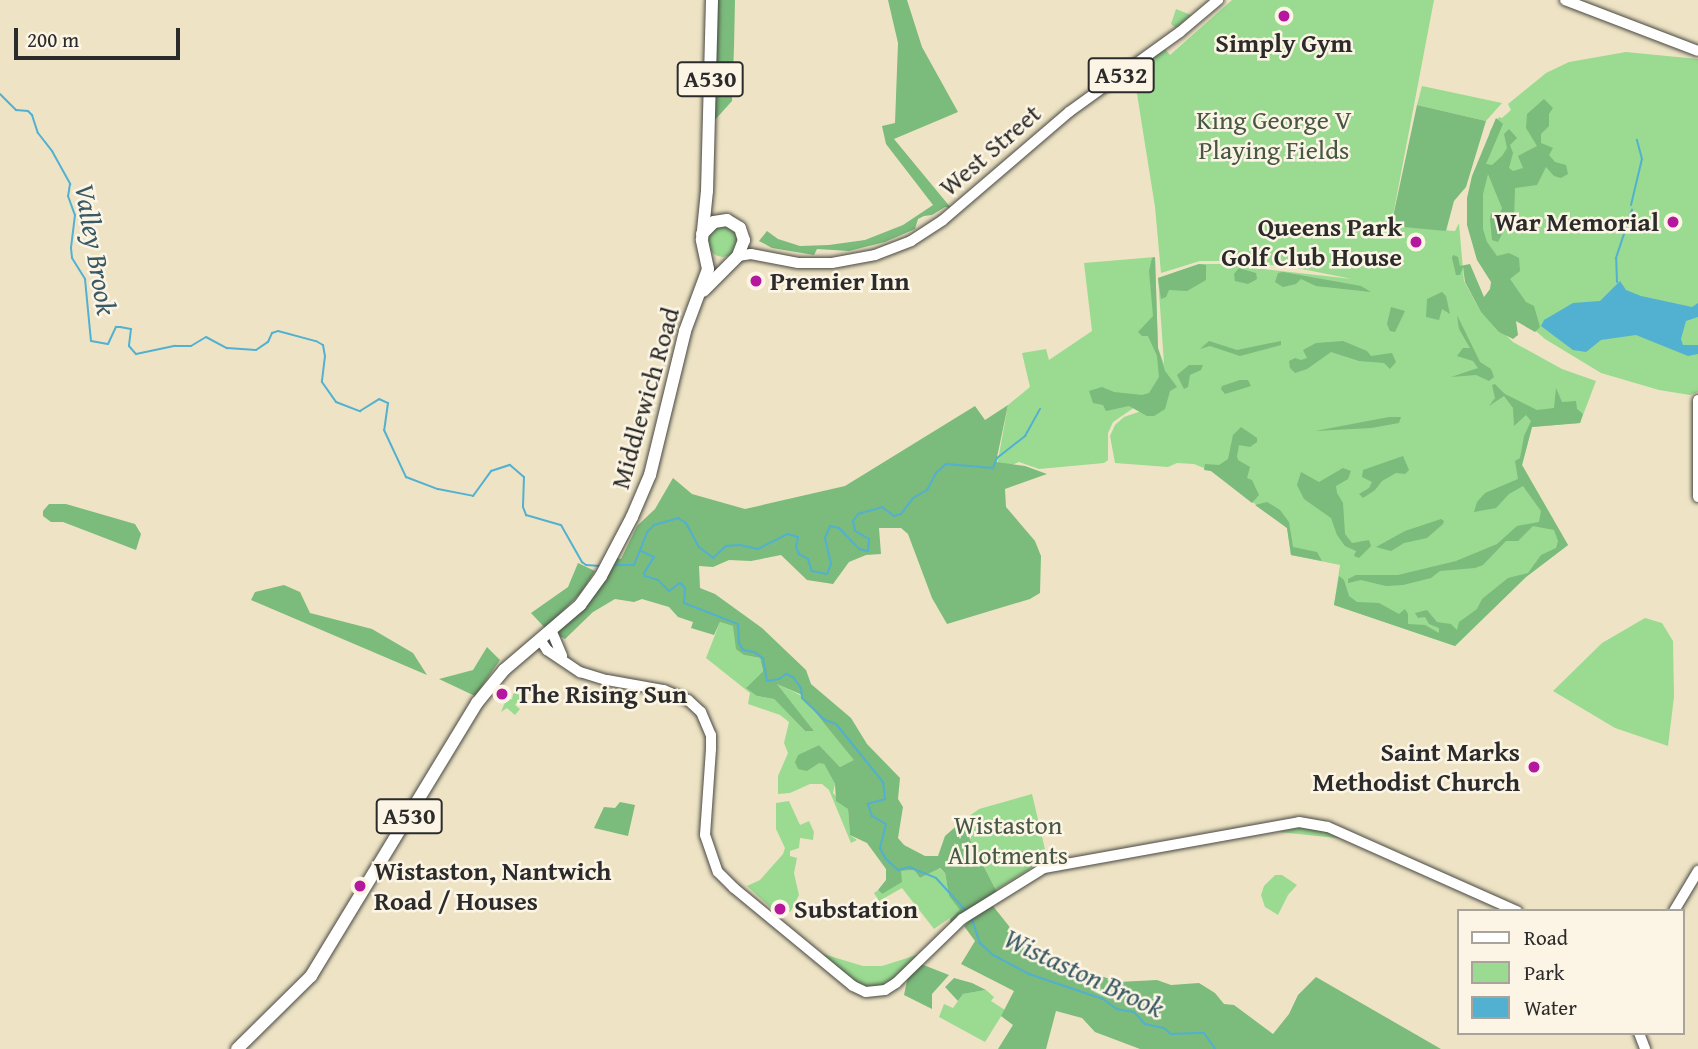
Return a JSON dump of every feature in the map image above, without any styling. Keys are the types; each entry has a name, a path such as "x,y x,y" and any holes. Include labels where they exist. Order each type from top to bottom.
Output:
{"highway":[{"name":"A530","path":"702,234 707,191 712,0"},
{"path":"707,191 712,209 723,220"},
{"path":"723,220 734,222 744,236 735,258 717,262 706,254 702,234 710,224 723,220"},
{"name":"Middlewich Road","path":"237,1049 311,976 477,703 504,670 552,632 580,605 601,576 650,475 685,331 708,269 706,254"},
{"name":"Middlewich Road","path":"700,294 735,258"}],"main road":[{"name":"West Street","path":"735,258 764,256 809,264 845,262 886,252 924,233 1069,112 1180,32 1218,0"},
{"path":"744,236 764,256"}],"street":[{"path":"1565,0 1698,51"},
{"path":"1698,400 1698,497"},
{"path":"552,632 556,647 565,659"},
{"path":"541,641 547,650 580,671 678,695 701,712 711,735 712,749 705,835 719,872 734,888 853,986 876,992 896,983 962,919 1034,872 1055,864 1305,822 1328,827 1512,909"},
{"path":"1675,909 1698,871"}],"green space":[{"path":"717,0 735,0 734,47 732,101 714,121"},
{"path":"888,0 907,0 922,47 958,112 894,139 951,208 945,207 918,219 915,229 885,242 849,251 817,249 814,255 772,248 759,241 767,231 778,239 800,246 865,240 903,225 933,205 886,144 882,126 895,123 898,43"},
{"name":"King George V Playing Fields","path":"1232,0 1434,0 1391,226 1455,231 1459,223 1464,281 1481,312 1513,342 1562,369 1596,381 1580,423 1532,427 1522,465 1568,545 1526,577 1455,646 1334,605 1340,565 1291,555 1287,528 1211,471 1194,464 1177,463 1168,467 1115,463 1110,436 1115,425 1124,417 1153,407 1163,388 1113,422 1108,433 1108,460 1104,463 1039,469 1019,462 996,471 1008,405 1030,387 1022,353 1046,349 1049,360 1092,331 1084,263 1155,257 1158,348 1164,364 1158,278 1199,264 1219,264 1352,279 1292,267 1222,261 1200,261 1161,273 1155,207 1137,94 1126,76 1164,48 1170,55"},
{"path":"1176,9 1191,15 1176,28 1171,24"},
{"path":"1626,52 1698,59 1698,392 1690,395 1659,390 1601,373 1545,339 1530,326 1474,236 1490,131 1499,117 1502,118 1511,110 1508,104 1546,73 1569,62"},
{"path":"1422,86 1502,103 1486,121 1417,105"},
{"path":"1544,99 1553,108 1549,114 1549,126 1541,134 1541,143 1553,148 1549,155 1555,162 1566,165 1568,174 1561,178 1554,176 1546,167 1537,185 1515,188 1514,219 1506,226 1498,242 1492,240 1490,219 1491,214 1500,214 1502,208 1488,174 1483,194 1483,229 1487,242 1497,256 1509,253 1519,258 1520,271 1510,279 1526,302 1534,306 1540,327 1535,332 1516,321 1518,335 1513,339 1499,332 1481,312 1465,282 1463,267 1460,275 1456,275 1452,258 1453,255 1458,257 1460,266 1470,264 1484,297 1491,282 1477,260 1467,225 1467,198 1472,176 1496,118 1503,124 1486,164 1492,165 1502,156 1507,148 1504,134 1509,129 1517,138 1510,145 1513,153 1509,168 1513,171 1523,168 1518,156 1537,146 1526,128 1527,114"},
{"path":"1417,105 1486,121 1466,187 1454,201 1446,231 1391,226"},
{"path":"723,227 734,231 738,242 734,253 723,257 712,253 708,242 712,231"},
{"path":"1155,257 1158,348 1165,371 1177,387 1170,391 1165,409 1154,416 1147,416 1129,406 1106,411 1103,405 1093,403 1089,391 1102,387 1114,392 1142,395 1149,393 1159,377 1157,356 1148,336 1142,336 1138,332 1153,316 1149,271 1152,258"},
{"path":"1199,264 1206,265 1206,280 1187,291 1169,290 1166,297 1161,299 1158,278"},
{"path":"1239,268 1256,273 1257,279 1248,284 1235,281 1234,274"},
{"path":"1278,273 1361,286 1371,292 1316,286 1301,279 1296,284 1283,287 1275,282"},
{"path":"1442,292 1446,296 1450,314 1442,309 1439,320 1426,317 1427,299"},
{"path":"1391,307 1405,311 1395,332 1390,331 1387,324"},
{"path":"1457,315 1480,362 1491,369 1494,377 1489,381 1476,375 1451,377 1478,368 1473,361 1457,356 1463,348 1470,348 1459,329"},
{"path":"1209,341 1237,350 1281,341 1281,345 1240,356 1210,346 1200,349"},
{"path":"1343,341 1367,351 1371,356 1392,353 1396,362 1390,369 1384,363 1359,361 1331,352 1307,369 1295,373 1290,368 1289,361 1307,358 1303,350 1316,343"},
{"path":"1189,365 1203,365 1201,370 1190,375 1188,387 1184,389 1177,375"},
{"path":"1248,380 1251,386 1225,394 1221,389 1222,386"},
{"path":"1495,384 1505,394 1537,410 1554,408 1556,388 1562,402 1576,401 1577,409 1583,414 1580,423 1532,427 1522,465 1568,545 1526,577 1455,646 1334,605 1339,576 1344,580 1349,596 1357,602 1379,603 1399,614 1405,609 1408,624 1425,625 1439,633 1439,628 1429,624 1425,617 1418,618 1415,613 1427,610 1437,622 1451,624 1457,630 1459,622 1477,609 1482,599 1508,578 1528,573 1541,555 1556,548 1558,541 1554,530 1533,526 1518,541 1506,541 1483,565 1475,568 1440,571 1431,578 1403,585 1386,586 1361,580 1348,583 1348,579 1356,575 1398,575 1456,561 1497,544 1517,526 1539,522 1541,511 1523,486 1509,494 1496,508 1474,512 1477,502 1485,493 1518,479 1515,461 1520,458 1524,436 1531,421 1526,415 1514,426 1513,408 1504,396 1489,406 1495,398 1492,385"},
{"path":"1008,405 996,462 1025,466 1047,474 1005,489 1006,507 1035,541 1041,556 1040,593 1030,599 947,624 932,598 908,534 901,528 879,528 881,554 866,555 849,562 833,584 807,580 781,555 751,561 729,560 713,567 699,566 700,588 715,594 762,628 806,670 811,684 851,718 867,744 900,778 898,799 903,807 898,838 904,845 925,856 938,856 945,836 961,822 999,896 951,929 950,919 960,910 949,896 945,873 940,868 920,878 914,870 901,871 902,882 882,894 878,890 886,880 886,869 867,843 850,835 848,809 836,801 835,784 824,764 819,763 807,771 798,769 795,762 798,755 819,745 840,767 854,760 800,694 777,684 814,731 805,731 774,699 757,696 746,688 763,671 760,658 744,655 736,649 733,626 720,622 714,635 691,628 693,622 678,617 669,607 642,599 634,602 615,599 593,612 565,639 552,632 612,557 621,559 637,526 655,509 673,478 692,494 745,509 845,486 975,406 985,420"},
{"path":"1401,417 1399,423 1371,428 1315,431"},
{"path":"1241,427 1257,438 1257,442 1250,447 1239,445 1237,456 1238,460 1250,467 1247,478 1252,480 1259,495 1252,503 1211,471 1204,470 1205,464 1219,465 1228,459 1233,435"},
{"path":"1403,456 1409,470 1405,474 1396,473 1382,481 1363,498 1359,494 1369,488 1372,482 1362,477 1363,470"},
{"path":"1343,468 1351,471 1348,479 1336,486 1343,503 1345,534 1352,543 1369,540 1371,546 1359,558 1354,556 1356,551 1345,546 1337,535 1331,518 1304,499 1297,485 1301,472 1319,482"},
{"path":"1267,502 1280,510 1289,522 1293,547 1317,552 1322,561 1291,555 1287,528 1255,505"},
{"path":"49,504 66,504 135,524 141,534 136,550 63,522 51,522 43,516 43,511"},
{"path":"1441,519 1443,524 1427,538 1404,543 1391,551 1376,547 1405,531"},
{"path":"578,563 595,571 580,594 545,628 531,613 568,587"},
{"path":"284,585 300,592 310,613 372,629 413,653 427,675 251,600 255,592"},
{"path":"1645,618 1662,623 1673,641 1674,697 1668,746 1615,728 1553,691 1602,643"},
{"path":"720,622 734,626 744,655 760,658 763,671 747,687 757,696 774,699 805,731 814,731 776,683 800,695 855,760 840,767 819,745 799,755 824,764 835,784 833,793 848,809 850,835 857,840 851,843 829,790 822,784 810,784 790,793 778,794 778,776 788,753 784,743 789,722 780,715 748,704 750,693 706,658"},
{"path":"487,647 500,660 475,696 439,679 473,670"},
{"path":"520,690 524,693 515,705 520,709 515,715 507,708 501,712 506,700 512,699 513,694"},
{"name":"Wistaston Allotments","path":"1032,794 1047,858 996,890 961,822 979,809"},
{"path":"789,801 800,825 809,821 814,832 813,840 800,838 799,848 790,851 790,856 797,858 794,873 799,895 791,911 781,917 747,886 760,880 783,854 785,848 776,829 776,803"},
{"path":"620,802 635,805 628,836 594,828 604,807 615,808"},
{"path":"1309,825 1346,839 1279,832"},
{"path":"939,868 945,873 949,896 961,910 934,929 902,888 879,901 874,893 878,890 882,894 901,871 914,870 920,878"},
{"path":"1275,875 1282,875 1297,885 1288,895 1278,915 1265,907 1261,895 1264,886"},
{"path":"993,906 1028,950 1118,982 1157,980 1171,985 1199,983 1215,993 1224,1004 1234,1005 1273,1034 1289,1014 1298,995 1316,977 1441,1049 1140,1049 1095,1032 1082,1018 1056,1011 1046,1049 998,1049 1013,1025 1001,1016 1014,991 961,964 975,941 964,926 976,915"},
{"path":"813,951 863,966 882,966 923,953 888,984 867,989 854,983"},
{"path":"921,964 949,975 932,994 932,1009 904,995 908,976"},
{"path":"954,978 986,990 963,994 958,1001 945,987"},
{"path":"986,990 994,997 991,1001 1005,1010 985,1042 939,1017 944,1004 953,1008 963,994"}],"water":[{"path":"1620,281 1626,290 1641,296 1692,307 1698,303 1698,317 1686,321 1681,339 1683,345 1698,345 1698,354 1688,356 1636,335 1601,340 1586,352 1573,350 1541,326 1544,320 1573,303 1600,301"}],"waterway":[{"name":"Valley Brook","path":"0,94 16,110 28,111 32,115 38,133 52,151 70,184 68,196 75,215 72,258 85,279 91,341 108,344 116,327 131,329 129,346 136,354 175,346 191,346 206,337 227,348 256,350 268,342 272,333 278,331 316,341 323,345 325,356 322,382 336,402 360,411 379,399 388,403 384,430 406,477 438,489 473,496 491,471 510,465 524,477 523,507 526,515 561,525 582,562 600,566"},
{"path":"1631,205 1642,159 1637,140"},
{"path":"1617,282 1616,258 1632,210"},
{"name":"Valley Brook","path":"613,565 634,565 647,532 654,525 678,518 686,523 699,547 713,558 726,546 740,545 758,549 788,534 798,537 796,547 799,554 808,559 812,571 827,574 831,564 825,538 830,526 839,528 859,549 868,551 869,539 855,531 853,521 858,514 882,507 894,516 901,514 913,498 927,490 936,473 946,464 993,468 997,458 1025,436 1040,409"},
{"name":"Wistaston Brook","path":"641,551 654,557 644,573 645,576 658,580 669,591 680,583 685,588 684,603 738,624 739,643 743,650 754,652 763,658 767,681 779,679 786,674 793,677 801,688 802,698 825,720 836,724 883,782 885,799 868,804 872,816 886,824 880,848 885,858 898,870 909,867 936,878 967,912"},
{"name":"Wistaston Brook","path":"971,916 980,943 993,955 1029,974 1103,999 1117,1009 1134,1012 1145,1024 1164,1028 1171,1034 1204,1033 1215,1049"}],"place":[{"name":"Simply Gym","path":"1284,16"},
{"name":"War Memorial","path":"1673,222"},
{"name":"Queens Park Golf Club House","path":"1416,242"},
{"name":"Premier Inn","path":"756,281"},
{"name":"The Rising Sun","path":"502,694"},
{"name":"Saint Marks Methodist Church","path":"1534,767"},
{"name":"Wistaston, Nantwich Road / Houses","path":"360,886"},
{"name":"Substation","path":"780,909"}]}
